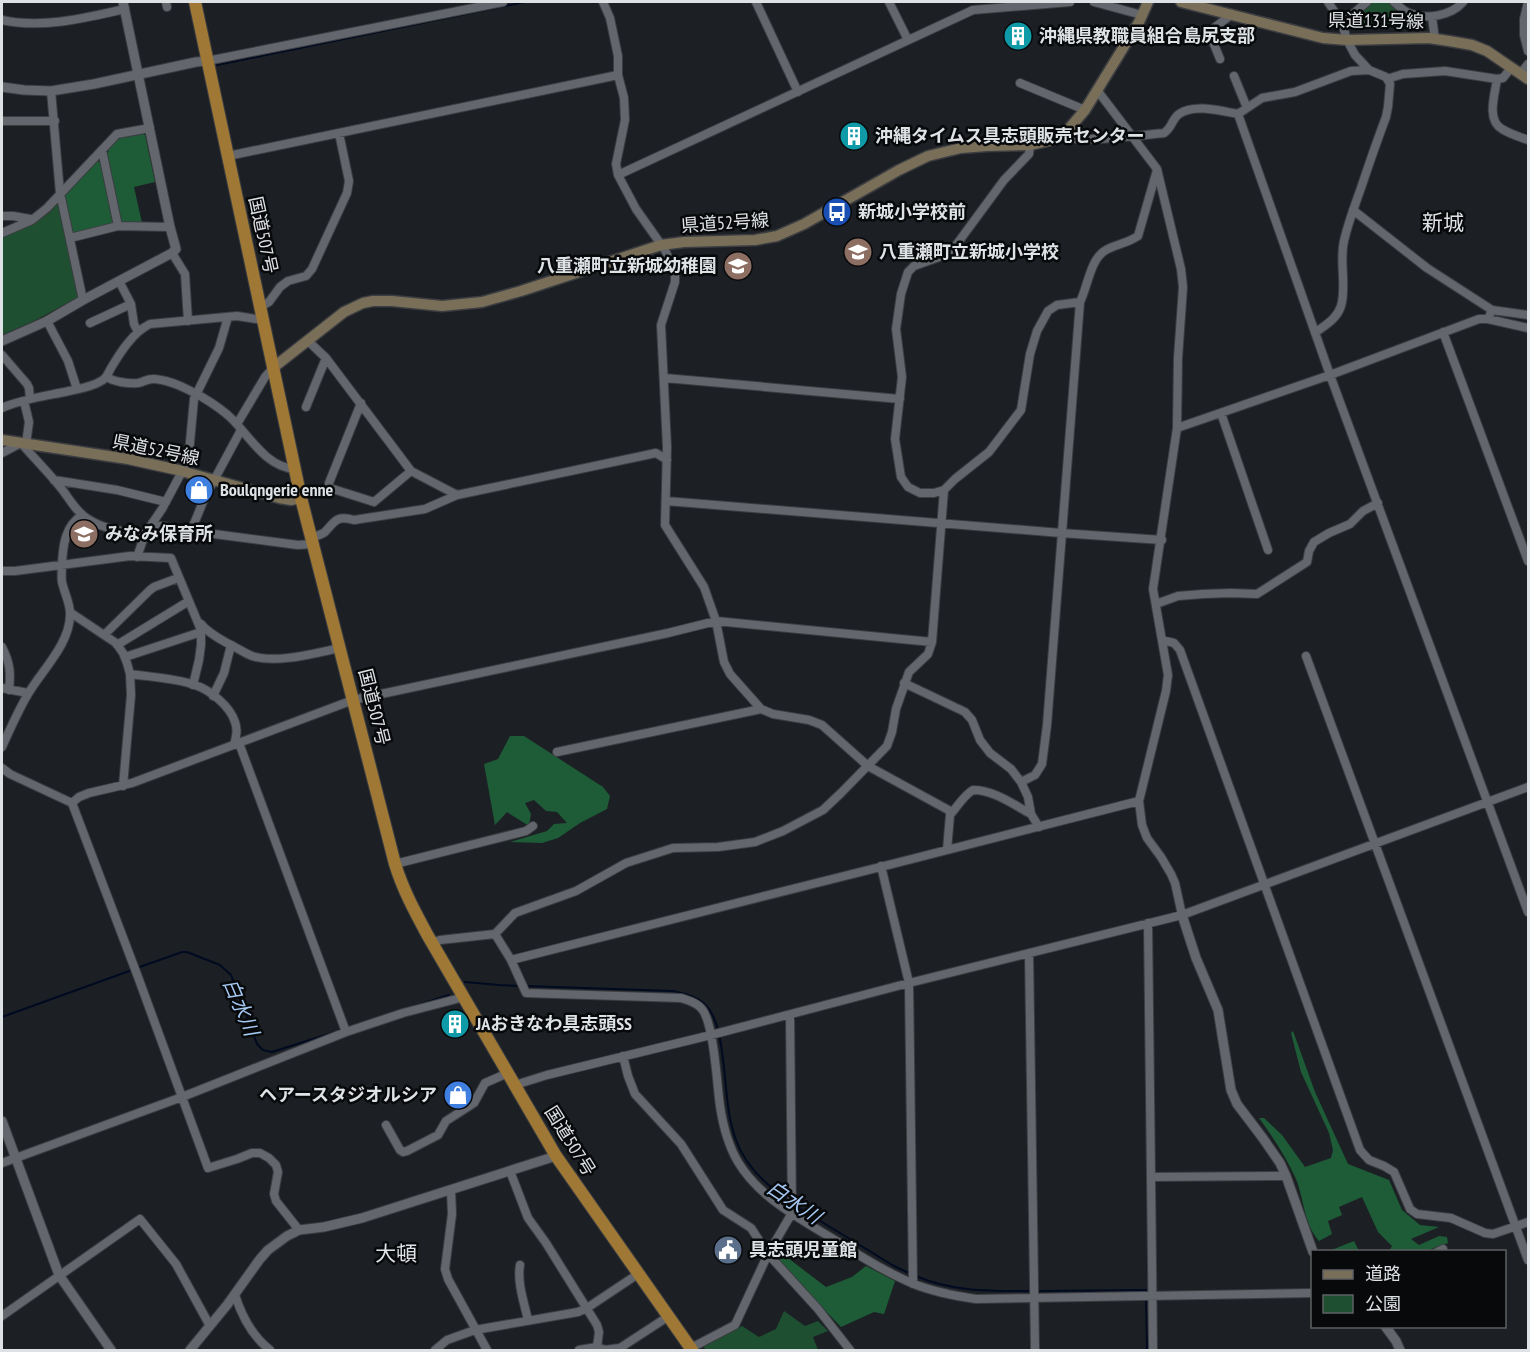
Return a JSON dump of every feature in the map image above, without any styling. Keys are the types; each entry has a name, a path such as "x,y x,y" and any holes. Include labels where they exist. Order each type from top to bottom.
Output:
{"highway":[{"name":"国道507号","path":"195,2 294,469 395,864 411,905 556,1156 690,1349"}],"main road":[{"path":"1061,136 1085,110 1143,15 1148,2"},
{"name":"県道131号線","path":"1181,2 1323,38 1435,39 1472,45 1487,51 1520,73"},
{"name":"県道52号線","path":"274,368 344,312 363,303 392,301 442,306 482,302 661,245 755,240 777,236 804,224 928,156 960,148 1030,145 1061,136"},
{"name":"県道52号線","path":"2,440 128,459 183,471 279,498 291,500 301,498"}],"street":[{"path":"2,87 51,91 94,84 503,2"},
{"path":"603,2 610,18 618,56 618,75 624,98 625,120 615,164 618,176 661,245 675,273 675,282 661,325 667,460 665,525 704,587 716,621 724,662 730,674 761,709 822,725 868,766 952,812"},
{"path":"756,2 798,92"},
{"path":"889,2 908,40"},
{"path":"618,176 973,9 1070,2"},
{"path":"1094,2 1143,15"},
{"path":"1328,2 1342,22 1347,40 1356,55 1369,70"},
{"path":"1342,22 1367,2"},
{"path":"1394,2 1410,14 1432,17 1457,8 1463,2"},
{"path":"1528,2 1524,19 1524,35 1528,51"},
{"path":"2,20 37,23 63,22 124,5 176,249 47,321 2,341"},
{"path":"1220,59 1209,32 1232,14"},
{"path":"1432,17 1435,39"},
{"path":"1387,79 1403,74 1445,71 1497,79 1520,73 1528,64"},
{"path":"1061,136 1066,139 1134,137 1164,133 1169,130 1176,116 1186,110 1212,109 1238,114 1262,98 1295,92 1351,71 1369,70 1386,77 1390,84 1386,117 1344,239 1341,306 1337,315 1315,333"},
{"path":"228,156 618,75"},
{"path":"1234,76 1247,108"},
{"path":"1497,79 1493,113 1495,123 1499,128 1528,140"},
{"path":"1020,83 1085,110"},
{"path":"1097,90 1157,169 1181,269 1183,287 1178,358 1177,428 1153,589 1168,675 1139,801 1142,825 1147,838 1161,857 1175,883 1182,915 1196,958 1218,1010 1231,1090 1237,1104 1280,1163 1313,1250"},
{"path":"51,91 60,193 83,300"},
{"path":"1238,114 1330,375 1528,912"},
{"path":"2,121 54,121"},
{"path":"2,233 32,220 47,208 117,134 150,128"},
{"path":"260,307 288,281 306,276 312,269 347,193 349,181 339,133"},
{"path":"1030,145 1029,154 1004,180 954,248 942,256 914,266 908,272 901,294 896,329 902,377 895,439 901,477 908,487 920,493 934,493 944,489 989,452 1021,410 1036,331 1048,311 1057,305 1080,302"},
{"path":"102,150 118,226"},
{"path":"1021,782 1035,775 1042,764 1047,725 1080,302 1094,265 1103,252 1138,237 1157,169"},
{"path":"1353,210 1427,268 1492,310 1528,315"},
{"path":"2,216 32,220"},
{"path":"70,238 118,226 170,227"},
{"path":"172,253 185,274 189,321"},
{"path":"119,281 131,304 134,324 138,332"},
{"path":"90,323 131,304"},
{"path":"1488,319 1492,310"},
{"path":"137,557 145,534 183,471 189,453 195,394 219,348 228,317"},
{"path":"2,408 97,383 107,376 138,332 150,324 228,317 263,320"},
{"path":"1177,428 1330,375 1479,319 1528,328"},
{"path":"47,321 68,361 77,389"},
{"path":"1443,332 1524,537 1528,561"},
{"path":"307,340 326,358 411,471 457,495"},
{"path":"2,355 29,388 27,400 29,422 23,443 2,453"},
{"path":"306,407 326,358"},
{"path":"191,531 239,427 265,377 274,368"},
{"path":"107,376 111,380 134,383 141,383 149,378 171,381 220,409 276,464 294,469"},
{"path":"664,378 900,399"},
{"path":"361,404 331,486 375,502 381,517"},
{"path":"1221,413 1268,550"},
{"path":"23,443 82,515 104,527 145,534"},
{"path":"152,524 298,545 312,541 336,520 345,517 354,520 425,509 457,495 656,453 667,460"},
{"path":"375,502 411,471"},
{"path":"54,480 117,490 166,502"},
{"path":"432,943 440,940 495,934 515,913 576,891 626,863 673,848 718,847 755,842 783,831 823,810 887,746 904,683 909,672 928,654 932,642 944,489"},
{"path":"666,501 1162,540"},
{"path":"1156,604 1178,596 1231,592 1257,594 1307,562 1314,542 1350,524 1363,511 1378,503"},
{"path":"2,747 28,693 62,645 70,613 62,582 63,545 76,519 82,515"},
{"path":"2,571 137,557 171,558 201,632 200,660 193,685"},
{"path":"105,635 150,590 178,578"},
{"path":"117,645 189,601"},
{"path":"70,613 105,635 117,645 125,657 130,674 123,786"},
{"path":"196,618 202,627 250,655 273,659 340,648"},
{"path":"72,803 89,793 123,786 353,700 716,621 932,642"},
{"path":"125,657 201,632"},
{"path":"1162,640 1174,643 1180,650 1360,1150 1369,1160 1394,1172 1410,1209 1417,1214 1451,1218 1485,1233 1493,1234 1528,1222"},
{"path":"213,696 224,673 231,645"},
{"path":"2,647 11,670 5,689 28,693"},
{"path":"1306,656 1528,1260"},
{"path":"130,674 193,685 213,696 232,716 236,724 237,744 346,1032"},
{"path":"904,683 965,712 972,720 980,740 990,753 1011,769 1021,782 1028,797 1031,814 1039,826"},
{"path":"557,752 761,709"},
{"path":"2,768 72,803 208,1168 252,1153 260,1153 269,1158 276,1165 278,1172 274,1194 276,1200 299,1230"},
{"path":"515,1085 1182,915 1528,788"},
{"path":"947,850 950,815 969,792 978,790 1003,799 1031,814"},
{"path":"511,960 1139,801"},
{"path":"395,864 526,831 533,826"},
{"path":"881,866 909,983 913,1284"},
{"path":"1148,923 1153,1350"},
{"path":"495,934 511,960 526,993 681,998 701,1007 711,1035 720,1108 727,1138 739,1163 750,1178 771,1199 792,1213 888,1272 913,1284 942,1294 976,1299 1311,1293"},
{"path":"1029,953 1035,1350"},
{"path":"2,1163 182,1097 346,1032 403,1013 464,997"},
{"path":"690,1349 735,1325 768,1254 792,1213 790,1015"},
{"path":"623,1056 635,1094 681,1144 723,1210 751,1228 768,1254 818,1309 850,1350"},
{"path":"386,1125 400,1150 407,1151 438,1135 446,1121 474,1103 485,1083 508,1073"},
{"path":"2,1121 59,1275 111,1350"},
{"path":"190,1350 268,1250 287,1236 299,1230 342,1224 556,1156"},
{"path":"510,1171 528,1218 597,1325 599,1349"},
{"path":"1151,1177 1286,1176"},
{"path":"451,1191 452,1214 445,1269 448,1279 487,1350"},
{"path":"2,1316 140,1219 176,1264 210,1326"},
{"path":"520,1265 518,1274 528,1320"},
{"path":"435,1350 447,1340 475,1330 578,1312 638,1274"},
{"path":"235,1295 248,1325 256,1337 270,1350"},
{"path":"579,1350 620,1348 669,1316"},
{"path":"1386,1328 1400,1350"}],"green space":[{"path":"1373,2 1389,2 1403,16 1403,25 1350,28 1350,20"},
{"path":"142,133 145,135 155,182 134,187 142,223 123,223 120,220 107,156 115,141"},
{"path":"95,161 102,162 114,223 75,234 71,232 65,193"},
{"path":"58,200 79,294 77,298 34,321 2,335 2,237 49,213"},
{"path":"510,736 524,736 603,787 610,796 607,809 558,838 542,843 510,842 547,831 554,824 567,823 557,812 546,811 534,800 525,803 531,814 529,826 507,812 495,825 484,764 498,759"},
{"path":"1293,1031 1315,1092 1348,1164 1389,1180 1402,1210 1420,1225 1439,1227 1411,1239 1419,1245 1439,1236 1447,1237 1448,1243 1429,1250 1390,1250 1392,1246 1378,1232 1362,1197 1339,1207 1342,1215 1328,1221 1332,1234 1319,1241 1307,1219 1296,1179 1279,1147 1259,1118 1264,1118 1282,1135 1305,1167 1331,1158 1333,1150 1329,1133 1301,1072 1291,1033"},
{"path":"1354,1241 1358,1250 1332,1250"},
{"path":"780,1252 826,1287 852,1277 866,1266 895,1281 884,1314 874,1312 841,1327 774,1257"},
{"path":"784,1311 805,1326 818,1321 828,1331 813,1337 818,1350 707,1350 703,1347 742,1326 759,1337 776,1329"}],"waterway":[{"path":"217,65 525,2"},
{"name":"白水川","path":"137,968 182,952 220,965 231,975 257,1044 263,1050 272,1052 338,1031"},
{"name":"白水川","path":"2,1017 132,970"},
{"name":"白水川","path":"465,982 519,986"},
{"name":"白水川","path":"525,986 682,993 697,998 708,1007 718,1030"},
{"name":"白水川","path":"415,1006 449,995"},
{"name":"白水川","path":"719,1035 729,1115 736,1140 745,1158 758,1175 790,1201"},
{"name":"白水川","path":"794,1205 911,1274"},
{"name":"白水川","path":"916,1276 958,1288 1031,1291"},
{"name":"白水川","path":"1037,1291 1146,1290 1147,1350"}],"place":[{"name":"沖縄県教職員組合島尻支部","path":"1018,36"},
{"name":"沖縄タイムス具志頭販売センター","path":"854,136"},
{"name":"新城小学校前","path":"837,212"},
{"name":"八重瀬町立新城小学校","path":"858,252"},
{"name":"八重瀬町立新城幼稚園","path":"738,266"},
{"name":"Boulqngerie enne","path":"199,490"},
{"name":"みなみ保育所","path":"84,534"},
{"name":"JAおきなわ具志頭SS","path":"455,1024"},
{"name":"ヘアースタジオルシア","path":"458,1095"},
{"name":"具志頭児童館","path":"728,1250"}],"district":[{"name":"新城","path":"1443,223"},
{"name":"大頓","path":"396,1254"}]}
